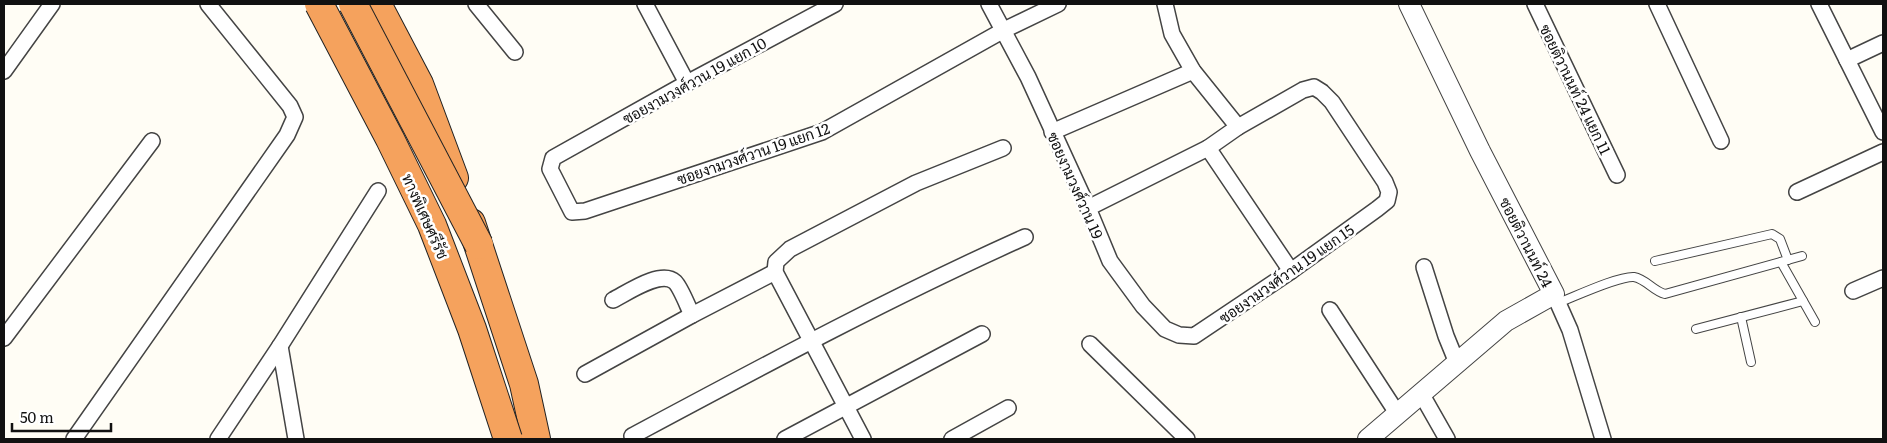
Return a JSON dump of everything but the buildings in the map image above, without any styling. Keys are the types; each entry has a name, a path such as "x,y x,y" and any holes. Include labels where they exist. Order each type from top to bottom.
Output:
{"highway":[{"name":"ทางพิเศษศรีรัช","path":"319,4 390,139 432,225 472,329 508,439"},
{"name":"ทางพิเศษศรีรัช","path":"353,4 479,245 524,384 536,439"},
{"path":"377,4 419,84 479,245"}],"street":[{"path":"4,70 52,4"},
{"path":"74,439 287,135 295,117 290,106 208,4"},
{"path":"332,4 370,77 446,241 495,439"},
{"path":"476,4 515,52"},
{"path":"645,4 687,83"},
{"name":"ซอยงามวงศ์วาน 19 แยก 10","path":"553,158 687,83 835,4"},
{"name":"ซอยงามวงศ์วาน 19","path":"989,4 1028,77 1110,261 1143,306 1165,329 1179,335 1194,336"},
{"path":"1004,30 1058,4"},
{"path":"1088,208 1208,148 1238,127 1193,71 1172,34 1165,4"},
{"name":"ซอยติวานนท์ 24","path":"1368,439 1397,413 1422,395 1506,321 1556,298 1480,151 1409,4"},
{"name":"ซอยติวานนท์ 24 แยก 11","path":"1535,4 1616,175"},
{"path":"1658,4 1721,141"},
{"path":"1819,4 1883,132"},
{"name":"ซอยงามวงศ์วาน 19 แยก 12","path":"553,158 550,168 572,212 585,211 822,132 1004,30"},
{"path":"1847,60 1883,43"},
{"path":"1052,132 1193,71"},
{"name":"ซอยงามวงศ์วาน 19 แยก 15","path":"1194,336 1291,271 1377,209 1387,201 1389,192 1385,182 1332,102 1314,87 1303,90 1238,127"},
{"path":"4,338 152,141"},
{"path":"863,439 775,272 776,262 790,249 916,183 1003,148"},
{"path":"1208,148 1291,271"},
{"path":"1797,192 1883,152"},
{"path":"218,439 378,192"},
{"path":"632,436 811,340 966,264 1025,238"},
{"path":"1424,267 1446,336 1457,363"},
{"path":"585,374 775,272"},
{"path":"613,300 657,278 668,279 675,283 692,315"},
{"path":"1853,291 1883,278"},
{"path":"1556,298 1570,330 1603,439"},
{"path":"1330,310 1397,413"},
{"path":"785,439 982,334"},
{"path":"1090,344 1170,434 1187,439"},
{"path":"280,346 296,439"},
{"path":"1422,395 1446,439"},
{"path":"952,439 1008,408"}],"lane":[{"path":"1655,261 1772,234 1780,239 1784,261 1815,322"},
{"path":"1556,298 1633,277 1643,281 1657,292 1665,294 1802,256"},
{"path":"1696,328 1803,300"},
{"path":"1741,317 1751,362"}]}
